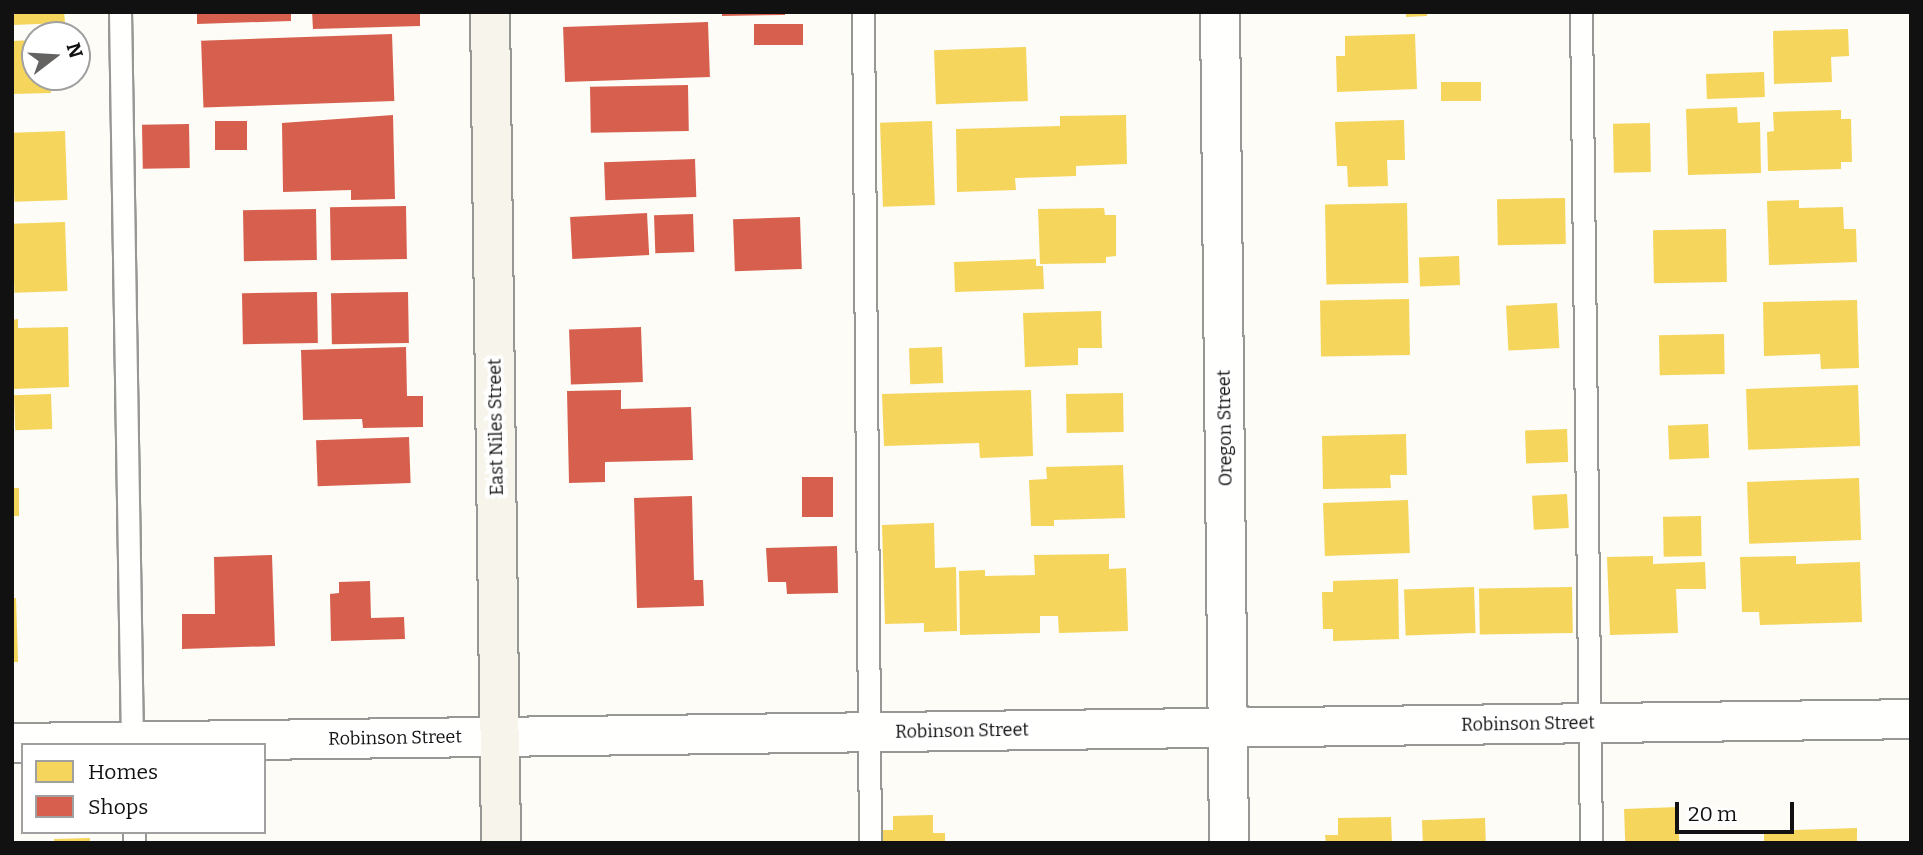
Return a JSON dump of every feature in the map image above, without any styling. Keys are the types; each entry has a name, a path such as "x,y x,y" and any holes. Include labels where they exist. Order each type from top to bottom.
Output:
{"main road":[{"name":"East Niles Street","path":"490,12 501,843"}],"street":[{"name":"Oregon Street","path":"1220,12 1229,843"},
{"name":"Robinson Street","path":"12,743 1911,719"}],"lane":[{"path":"120,12 132,743"},
{"path":"863,12 870,843"},
{"path":"1581,12 1591,843"}],"building: Homes":[{"path":"12,12 64,12 65,21 21,21 21,25 12,25"},
{"path":"1406,12 1427,12 1427,16 1406,17"},
{"path":"1848,29 1849,56 1831,57 1832,82 1774,84 1773,31"},
{"path":"1415,34 1417,89 1337,92 1336,56 1345,56 1345,36"},
{"path":"12,41 21,41 21,91 51,93 12,94"},
{"path":"1026,47 1028,101 936,104 934,50"},
{"path":"1764,72 1765,97 1707,99 1706,74"},
{"path":"1441,82 1481,82 1481,101 1441,101"},
{"path":"1737,107 1738,123 1760,122 1761,173 1688,175 1686,109"},
{"path":"1841,110 1841,119 1851,119 1852,162 1841,162 1841,169 1768,171 1767,132 1774,131 1773,112"},
{"path":"1126,115 1127,164 1076,166 1076,176 1015,178 1016,190 957,192 956,129 1060,126 1060,116"},
{"path":"1404,120 1405,160 1387,160 1388,186 1348,187 1347,166 1337,166 1335,122"},
{"path":"932,121 935,205 883,207 880,123"},
{"path":"1650,123 1651,172 1614,173 1613,124"},
{"path":"65,131 67,200 14,202 12,133"},
{"path":"1565,198 1566,244 1498,245 1497,199"},
{"path":"1799,200 1799,208 1843,207 1844,229 1856,229 1857,262 1769,265 1767,201"},
{"path":"1407,203 1408,283 1326,284 1325,204"},
{"path":"1104,208 1105,215 1116,215 1116,256 1106,257 1106,263 1040,264 1038,209"},
{"path":"65,222 67,291 14,293 12,224"},
{"path":"1726,229 1727,282 1654,283 1653,230"},
{"path":"1459,256 1460,285 1420,286 1419,257"},
{"path":"1036,259 1036,266 1043,266 1044,289 955,292 954,262"},
{"path":"1409,299 1410,355 1321,357 1320,301"},
{"path":"1857,300 1859,368 1821,369 1820,354 1764,356 1763,302"},
{"path":"1557,303 1559,348 1508,351 1506,306"},
{"path":"1101,311 1102,348 1078,348 1078,365 1025,367 1023,313"},
{"path":"18,319 18,328 68,327 69,387 12,389 12,320"},
{"path":"1724,334 1725,374 1660,375 1659,335"},
{"path":"942,347 943,383 910,384 909,348"},
{"path":"1858,385 1860,446 1748,450 1746,389"},
{"path":"1031,390 1033,456 980,458 979,443 884,446 882,394"},
{"path":"1123,393 1124,432 1067,433 1066,394"},
{"path":"51,394 52,429 15,430 14,395"},
{"path":"1708,424 1709,458 1669,459 1668,425"},
{"path":"1567,429 1568,462 1526,463 1525,430"},
{"path":"1406,434 1407,475 1390,475 1391,488 1323,489 1322,436"},
{"path":"1123,465 1125,518 1054,520 1054,526 1031,526 1029,480 1047,479 1046,467"},
{"path":"1859,478 1861,540 1749,544 1747,482"},
{"path":"12,488 19,488 19,516 12,516"},
{"path":"1567,494 1569,528 1534,530 1532,496"},
{"path":"1408,500 1410,553 1325,556 1323,503"},
{"path":"1701,516 1702,556 1664,557 1663,517"},
{"path":"934,523 935,568 956,567 957,631 924,632 924,623 885,624 882,525"},
{"path":"1109,554 1109,569 1126,568 1128,631 1059,633 1058,616 1040,616 1040,633 960,635 959,571 985,570 985,576 1035,575 1034,555"},
{"path":"1653,556 1653,564 1705,562 1706,589 1676,589 1678,633 1610,635 1607,557"},
{"path":"1796,556 1796,564 1860,562 1862,622 1760,625 1759,612 1742,612 1740,557"},
{"path":"1398,579 1399,639 1333,641 1333,629 1323,629 1322,592 1333,592 1333,581"},
{"path":"1474,587 1476,633 1406,635 1404,589"},
{"path":"1572,587 1573,633 1480,635 1479,589"},
{"path":"12,598 16,598 18,662 12,662"},
{"path":"1678,807 1679,843 1625,843 1624,809"},
{"path":"933,815 933,833 945,833 945,843 882,843 882,830 893,830 893,816"},
{"path":"1391,817 1392,843 1326,843 1325,835 1338,835 1338,818"},
{"path":"1485,818 1486,843 1423,843 1422,820"},
{"path":"1857,828 1857,843 1764,843 1764,831"},
{"path":"90,838 90,843 54,843 54,839"}],"building: Shops":[{"path":"197,12 291,12 291,21 197,24"},
{"path":"312,12 420,12 420,26 313,29"},
{"path":"722,12 785,12 785,15 722,16"},
{"path":"708,22 710,77 565,82 563,27"},
{"path":"754,24 803,24 803,45 754,45"},
{"path":"392,34 394,101 203,108 201,41"},
{"path":"688,85 689,131 591,133 590,87"},
{"path":"393,115 395,199 351,200 351,190 283,192 282,123"},
{"path":"215,121 247,121 247,150 215,150"},
{"path":"189,124 190,168 143,169 142,125"},
{"path":"695,159 696,197 605,200 604,162"},
{"path":"406,206 407,259 331,260 330,207"},
{"path":"316,209 317,260 244,261 243,210"},
{"path":"647,213 649,255 572,259 570,217"},
{"path":"693,214 694,252 655,253 654,215"},
{"path":"800,217 802,269 735,271 733,219"},
{"path":"317,292 318,343 243,344 242,293"},
{"path":"408,292 409,343 332,344 331,293"},
{"path":"641,327 643,382 571,384 569,330"},
{"path":"406,347 407,396 423,396 423,427 363,428 362,419 303,420 301,350"},
{"path":"621,390 621,409 691,407 693,460 605,462 605,482 569,483 567,391"},
{"path":"409,437 411,483 318,486 316,440"},
{"path":"802,477 833,477 833,517 802,517"},
{"path":"692,496 694,580 703,580 704,606 637,608 634,498"},
{"path":"837,546 838,593 787,594 786,582 768,582 766,548"},
{"path":"272,555 275,646 182,649 182,614 215,614 214,557"},
{"path":"370,581 371,618 404,617 405,639 331,641 330,594 339,593 339,582"}]}
